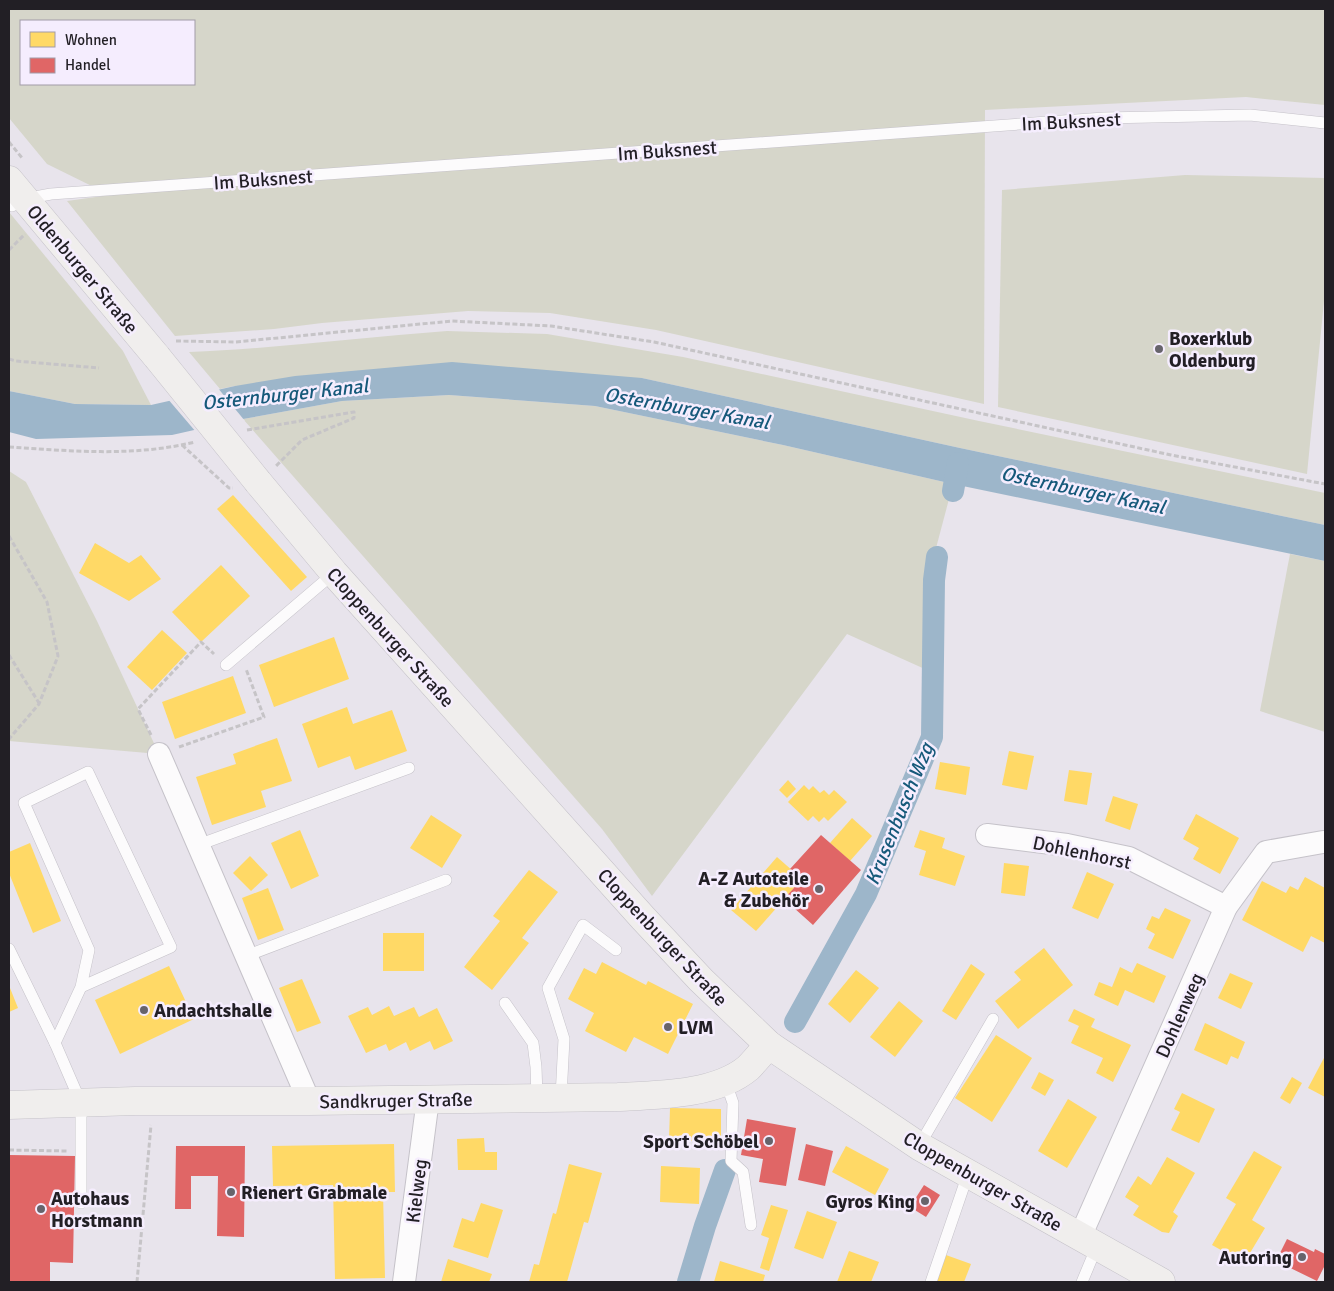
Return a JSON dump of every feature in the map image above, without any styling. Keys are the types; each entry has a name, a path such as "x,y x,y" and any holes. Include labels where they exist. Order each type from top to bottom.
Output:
{"main road":[{"name":"Oldenburger Straße","path":"15,195 164,349 221,436"},
{"name":"Cloppenburger Straße","path":"221,436 267,474 334,573 643,918 701,980 768,1045 919,1146 1161,1282"},
{"name":"Sandkruger Straße","path":"9,1105 618,1097 666,1094 696,1090 725,1080 747,1068 768,1045"}],"street":[{"path":"159,754 309,1101"},
{"name":"Dohlenhorst","path":"987,835 1067,845 1129,858 1226,907"},
{"name":"Dohlenweg","path":"1088,1242 1226,907 1266,852 1323,842"},
{"name":"Kielweg","path":"404,1282 428,1099"}],"lane":[{"name":"Im Buksnest","path":"15,195 1104,118 1250,115 1325,123"},
{"path":"226,665 334,573"},
{"path":"198,845 409,768"},
{"path":"55,1043 81,987 89,950 24,803 88,772 171,947 81,987"},
{"path":"246,956 446,880"},
{"path":"549,1097 564,1039 548,988 583,924 616,950"},
{"path":"9,949 55,1043 81,1103 81,1203"},
{"path":"505,1003 533,1043 536,1067 549,1097"},
{"path":"919,1146 993,1019"},
{"path":"725,1080 733,1103 730,1161 743,1172 751,1225"},
{"path":"930,1282 968,1174"},
{"path":"1082,1282 1088,1242"}],"path":[{"path":"9,250 31,228"},
{"path":"164,349 452,322 551,326 654,342 1170,455 1325,484"},
{"path":"9,358 16,361 99,368"},
{"path":"9,447 104,453 182,445 254,428 354,412 354,418 302,440 267,474"},
{"path":"182,445 229,488"},
{"path":"9,536 47,602 58,656 39,704 9,739"},
{"path":"226,665 201,642 138,709 159,754 264,717 240,653"},
{"path":"9,655 39,704"},
{"path":"137,1282 153,1102"},
{"path":"9,1150 80,1151"}],"shaded area":[{"path":"9,9 1325,9 1325,105 1246,97 985,110 984,404 656,330 550,313 468,311 175,336 67,201 110,195 47,164 9,118"},
{"name":"Boxerklub Oldenburg","path":"1185,175 1325,178 1325,291 1307,474 998,407 1002,190"},
{"path":"9,212 123,351 151,405 75,404 9,391"},
{"path":"447,331 547,334 683,357 1325,493 1325,525 960,448 642,378 235,386 220,389 189,352"},
{"path":"449,395 595,406 783,445 953,484 931,567 927,670 847,634 652,896 602,829 243,419 342,401"},
{"path":"9,471 26,482 97,621 159,754 9,741"},
{"path":"1290,554 1325,561 1325,732 1260,711"}],"water":[{"name":"Osternburger Kanal","path":"452,362 642,378 960,448 1325,525 1325,561 953,484 783,445 595,406 449,395 342,401 243,419 172,435 36,439 9,432 9,391 75,404 151,405 235,386 295,376"}],"pier":[{"path":"217,387 245,421 196,432 167,398"}],"building: Wohnen":[{"path":"233,495 307,577 291,591 217,509"},
{"path":"95,543 129,563 141,555 161,579 129,601 79,573"},
{"path":"221,565 250,596 201,642 172,612"},
{"path":"162,630 187,653 152,690 127,667"},
{"path":"334,637 349,679 274,707 259,665"},
{"path":"233,676 246,713 175,739 162,702"},
{"path":"347,707 353,724 392,710 407,751 355,770 350,756 318,768 302,724"},
{"path":"277,738 292,781 261,791 266,807 212,825 196,777 236,764 233,754"},
{"path":"1009,751 1034,756 1027,790 1002,785"},
{"path":"940,762 970,767 966,795 935,789"},
{"path":"1069,770 1092,773 1087,805 1064,801"},
{"path":"788,780 796,789 787,798 779,790"},
{"path":"804,785 809,790 813,786 820,793 824,790 829,795 834,790 847,802 828,821 824,817 819,822 813,816 808,821 788,802"},
{"path":"1113,796 1138,804 1130,830 1105,821"},
{"path":"1196,814 1239,838 1220,874 1193,859 1199,848 1183,839"},
{"path":"431,815 462,835 442,868 410,848"},
{"path":"852,818 872,836 850,861 830,843"},
{"path":"300,830 319,876 291,889 271,843"},
{"path":"920,830 945,838 942,848 965,856 955,886 919,875 926,851 914,847"},
{"path":"30,843 61,921 33,933 9,873 9,852"},
{"path":"250,856 268,875 251,891 233,873"},
{"path":"777,857 802,879 756,931 731,910"},
{"path":"1004,863 1029,866 1025,896 1001,893"},
{"path":"529,870 558,892 522,938 529,943 492,990 464,967 500,921 493,916"},
{"path":"1087,872 1114,884 1098,919 1072,908"},
{"path":"1305,877 1325,888 1325,943 1311,936 1303,952 1242,920 1262,881 1286,893 1290,886 1298,890"},
{"path":"268,888 284,930 258,940 242,898"},
{"path":"1165,908 1191,920 1173,959 1148,948 1155,934 1146,929 1152,916 1159,919"},
{"path":"383,933 424,933 424,971 383,971"},
{"path":"1044,948 1073,985 1018,1029 995,1001 1021,980 1014,972"},
{"path":"602,962 646,985 648,981 693,1004 668,1054 634,1037 626,1052 585,1031 594,1013 568,999 584,968 596,974"},
{"path":"1137,963 1166,976 1154,1003 1125,990 1118,1006 1094,995 1099,982 1112,987 1120,967 1132,973"},
{"path":"971,964 985,974 956,1020 942,1011"},
{"name":"Andachtshalle","path":"169,966 194,1019 120,1054 95,1000"},
{"path":"856,970 879,988 850,1023 828,1004"},
{"path":"1230,973 1253,983 1241,1009 1218,998"},
{"path":"302,979 321,1023 297,1032 279,988"},
{"path":"9,989 18,1008 9,1012"},
{"path":"899,1001 923,1021 895,1057 870,1037"},
{"path":"389,1006 394,1016 414,1007 419,1017 437,1008 453,1041 434,1050 430,1041 410,1051 406,1042 389,1051 386,1044 366,1053 348,1016 368,1007 372,1015"},
{"path":"1074,1009 1095,1019 1091,1027 1131,1045 1113,1082 1096,1073 1103,1058 1071,1043 1079,1026 1068,1021"},
{"path":"1205,1023 1245,1042 1238,1059 1231,1056 1227,1065 1194,1050"},
{"path":"996,1035 1032,1058 992,1122 955,1098"},
{"path":"1325,1056 1325,1097 1308,1088"},
{"path":"1039,1072 1054,1080 1045,1096 1031,1088"},
{"path":"1292,1077 1302,1083 1290,1104 1280,1098"},
{"path":"1182,1093 1215,1109 1199,1143 1171,1130 1180,1112 1174,1109"},
{"path":"1068,1099 1097,1117 1067,1168 1038,1151"},
{"path":"670,1108 721,1109 721,1142 669,1140"},
{"path":"484,1138 485,1152 497,1152 497,1170 458,1170 457,1139"},
{"path":"394,1144 395,1192 383,1192 385,1278 335,1279 333,1185 273,1186 272,1146"},
{"path":"846,1146 889,1169 875,1195 832,1172"},
{"path":"1254,1151 1282,1167 1252,1220 1265,1228 1244,1263 1212,1245 1236,1204 1226,1198"},
{"path":"1167,1157 1195,1173 1173,1212 1178,1216 1169,1233 1162,1232 1133,1215 1139,1206 1125,1197 1138,1176 1151,1185"},
{"path":"569,1164 602,1173 588,1223 584,1222 567,1282 529,1282 534,1264 539,1265 553,1213 556,1214"},
{"path":"661,1166 700,1168 699,1204 660,1202"},
{"path":"481,1203 503,1210 488,1258 453,1247 462,1218 474,1222"},
{"path":"771,1205 788,1210 769,1271 760,1268 769,1238 761,1235"},
{"path":"807,1211 837,1222 823,1259 794,1248"},
{"path":"849,1251 879,1262 871,1282 837,1282"},
{"path":"946,1255 971,1264 964,1282 936,1282"},
{"path":"448,1259 492,1274 489,1282 441,1282"},
{"path":"720,1261 765,1275 763,1282 714,1282"}],"building: Handel":[{"name":"A-Z Autoteile & Zubehör","path":"821,835 861,870 813,925 784,899 802,879 790,869"},
{"name":"Sport Schöbel","path":"747,1119 796,1128 786,1186 759,1182 763,1159 741,1155"},
{"path":"806,1144 833,1151 825,1186 798,1180"},
{"name":"Rienert Grabmale","path":"176,1146 245,1146 244,1237 217,1236 218,1176 191,1176 191,1209 175,1209"},
{"name":"Autohaus Horstmann","path":"9,1155 75,1156 73,1263 50,1262 50,1282 9,1282"},
{"name":"Gyros King","path":"924,1185 940,1195 926,1217 910,1207"},
{"name":"Autoring","path":"1287,1239 1314,1252 1315,1249 1325,1254 1325,1265 1317,1281 1276,1261"}],"waterway":[{"name":"Krusenbusch Wzg","path":"953,491 958,463"},
{"name":"Krusenbusch Wzg","path":"795,1022 866,894 932,737 934,580 937,557"},
{"name":"Krusenbusch Wzg","path":"688,1282 725,1170"}],"place":[{"name":"Boxerklub Oldenburg","path":"1159,349"},
{"name":"A-Z Autoteile & Zubehör","path":"819,889"},
{"name":"Andachtshalle","path":"144,1010"},
{"name":"LVM","path":"668,1027"},
{"name":"Sport Schöbel","path":"769,1141"},
{"name":"Rienert Grabmale","path":"231,1192"},
{"name":"Gyros King","path":"925,1201"},
{"name":"Autohaus Horstmann","path":"41,1209"},
{"name":"Autoring","path":"1302,1257"}]}
